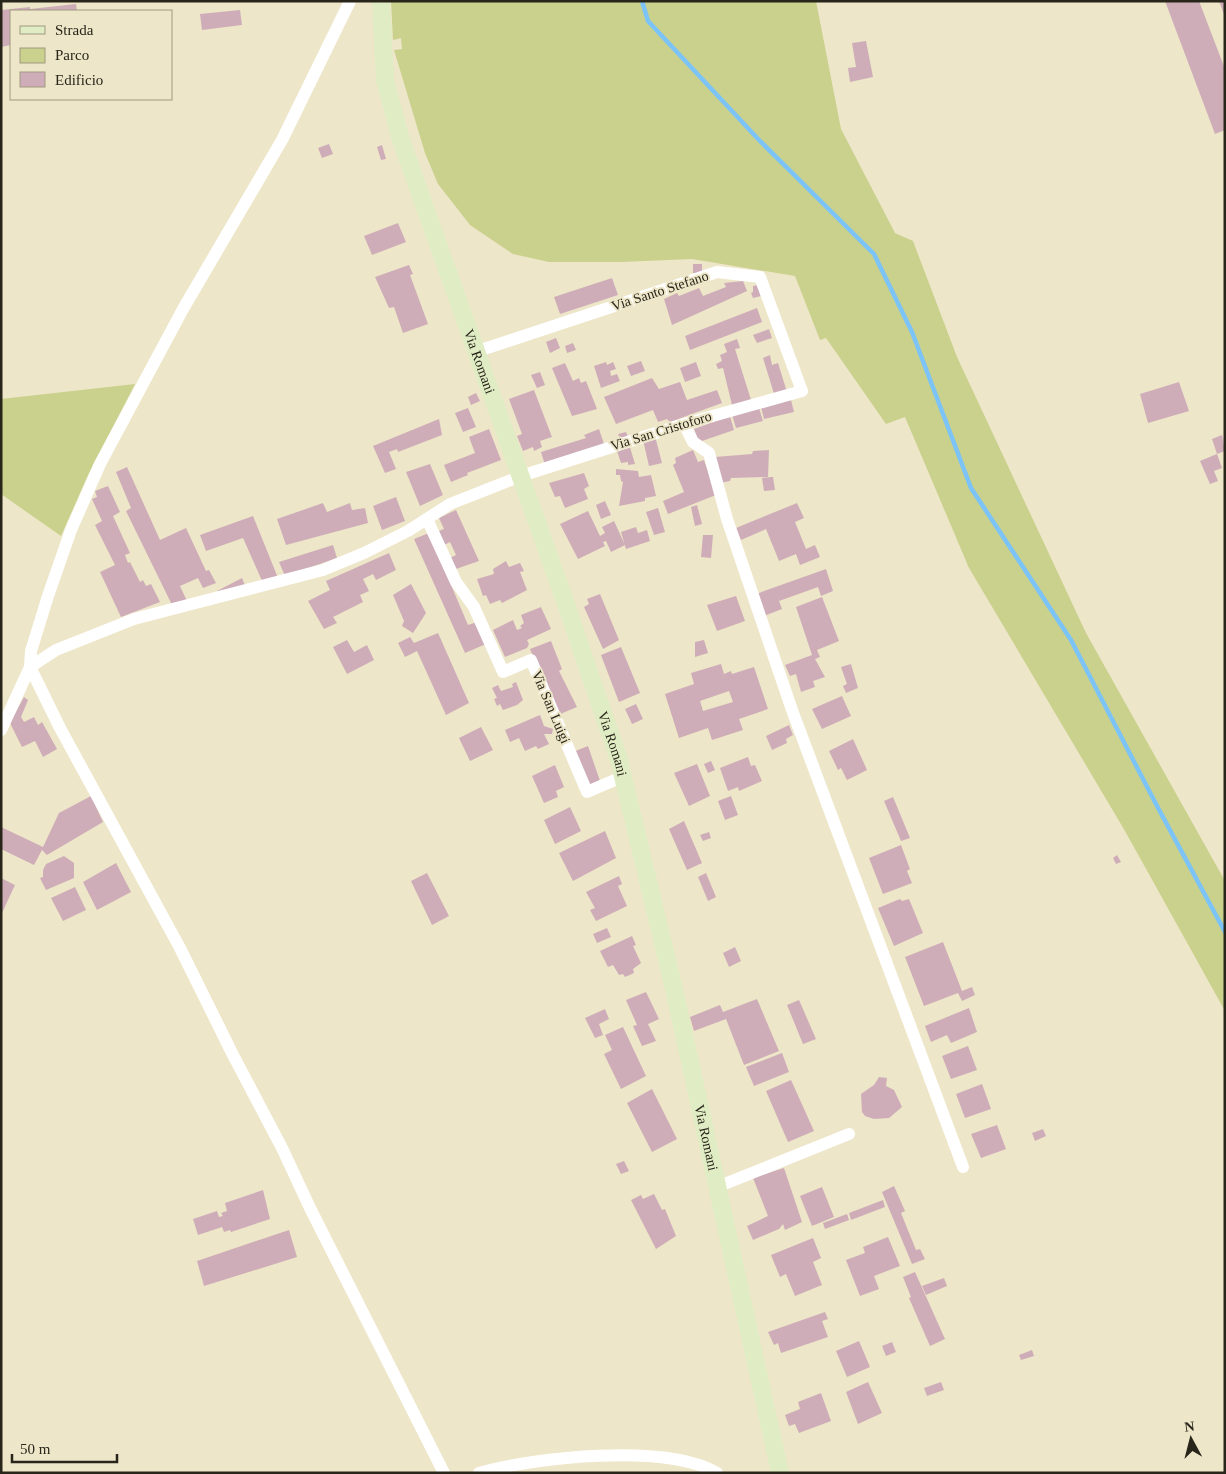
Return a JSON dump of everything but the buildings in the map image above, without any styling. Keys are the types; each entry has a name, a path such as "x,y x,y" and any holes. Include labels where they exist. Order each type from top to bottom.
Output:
{"street":[{"path":"1,730 30,667 31,651 48,596 71,530 100,464 183,310 282,140 350,1"},
{"name":"Via Romani","path":"381,1 386,80 401,140 608,722 624,776 674,989 780,1473"},
{"name":"Via Santo Stefano","path":"476,352 717,272 760,277 802,391"},
{"name":"Via San Cristoforo","path":"30,667 56,650 134,619 323,570 408,532 450,504 521,476 684,424 802,391"},
{"path":"684,424 694,442 709,453 727,519 792,710 963,1167"},
{"name":"Via San Luigi","path":"427,519 456,582 474,607 503,672 531,660 588,792 624,776"},
{"path":"30,667 60,728 180,948 444,1473"},
{"path":"717,1187 849,1134"},
{"path":"478,1473 510,1464 606,1455 690,1461 717,1473"}],"green space":[{"path":"391,1 816,1 841,129 895,233 913,241 957,357 1086,633 1225,881 1225,1011 1125,831 969,568 905,417 886,424 826,338 820,340 795,276 692,259 621,262 549,262 513,254 470,225 438,184 425,153 394,50 402,49 401,38 393,40"},
{"path":"135,384 88,475 61,536 1,494 1,399"}],"waterway":[{"path":"642,1 648,21 759,140 874,254 912,332 971,488 1071,640 1225,932"}]}
